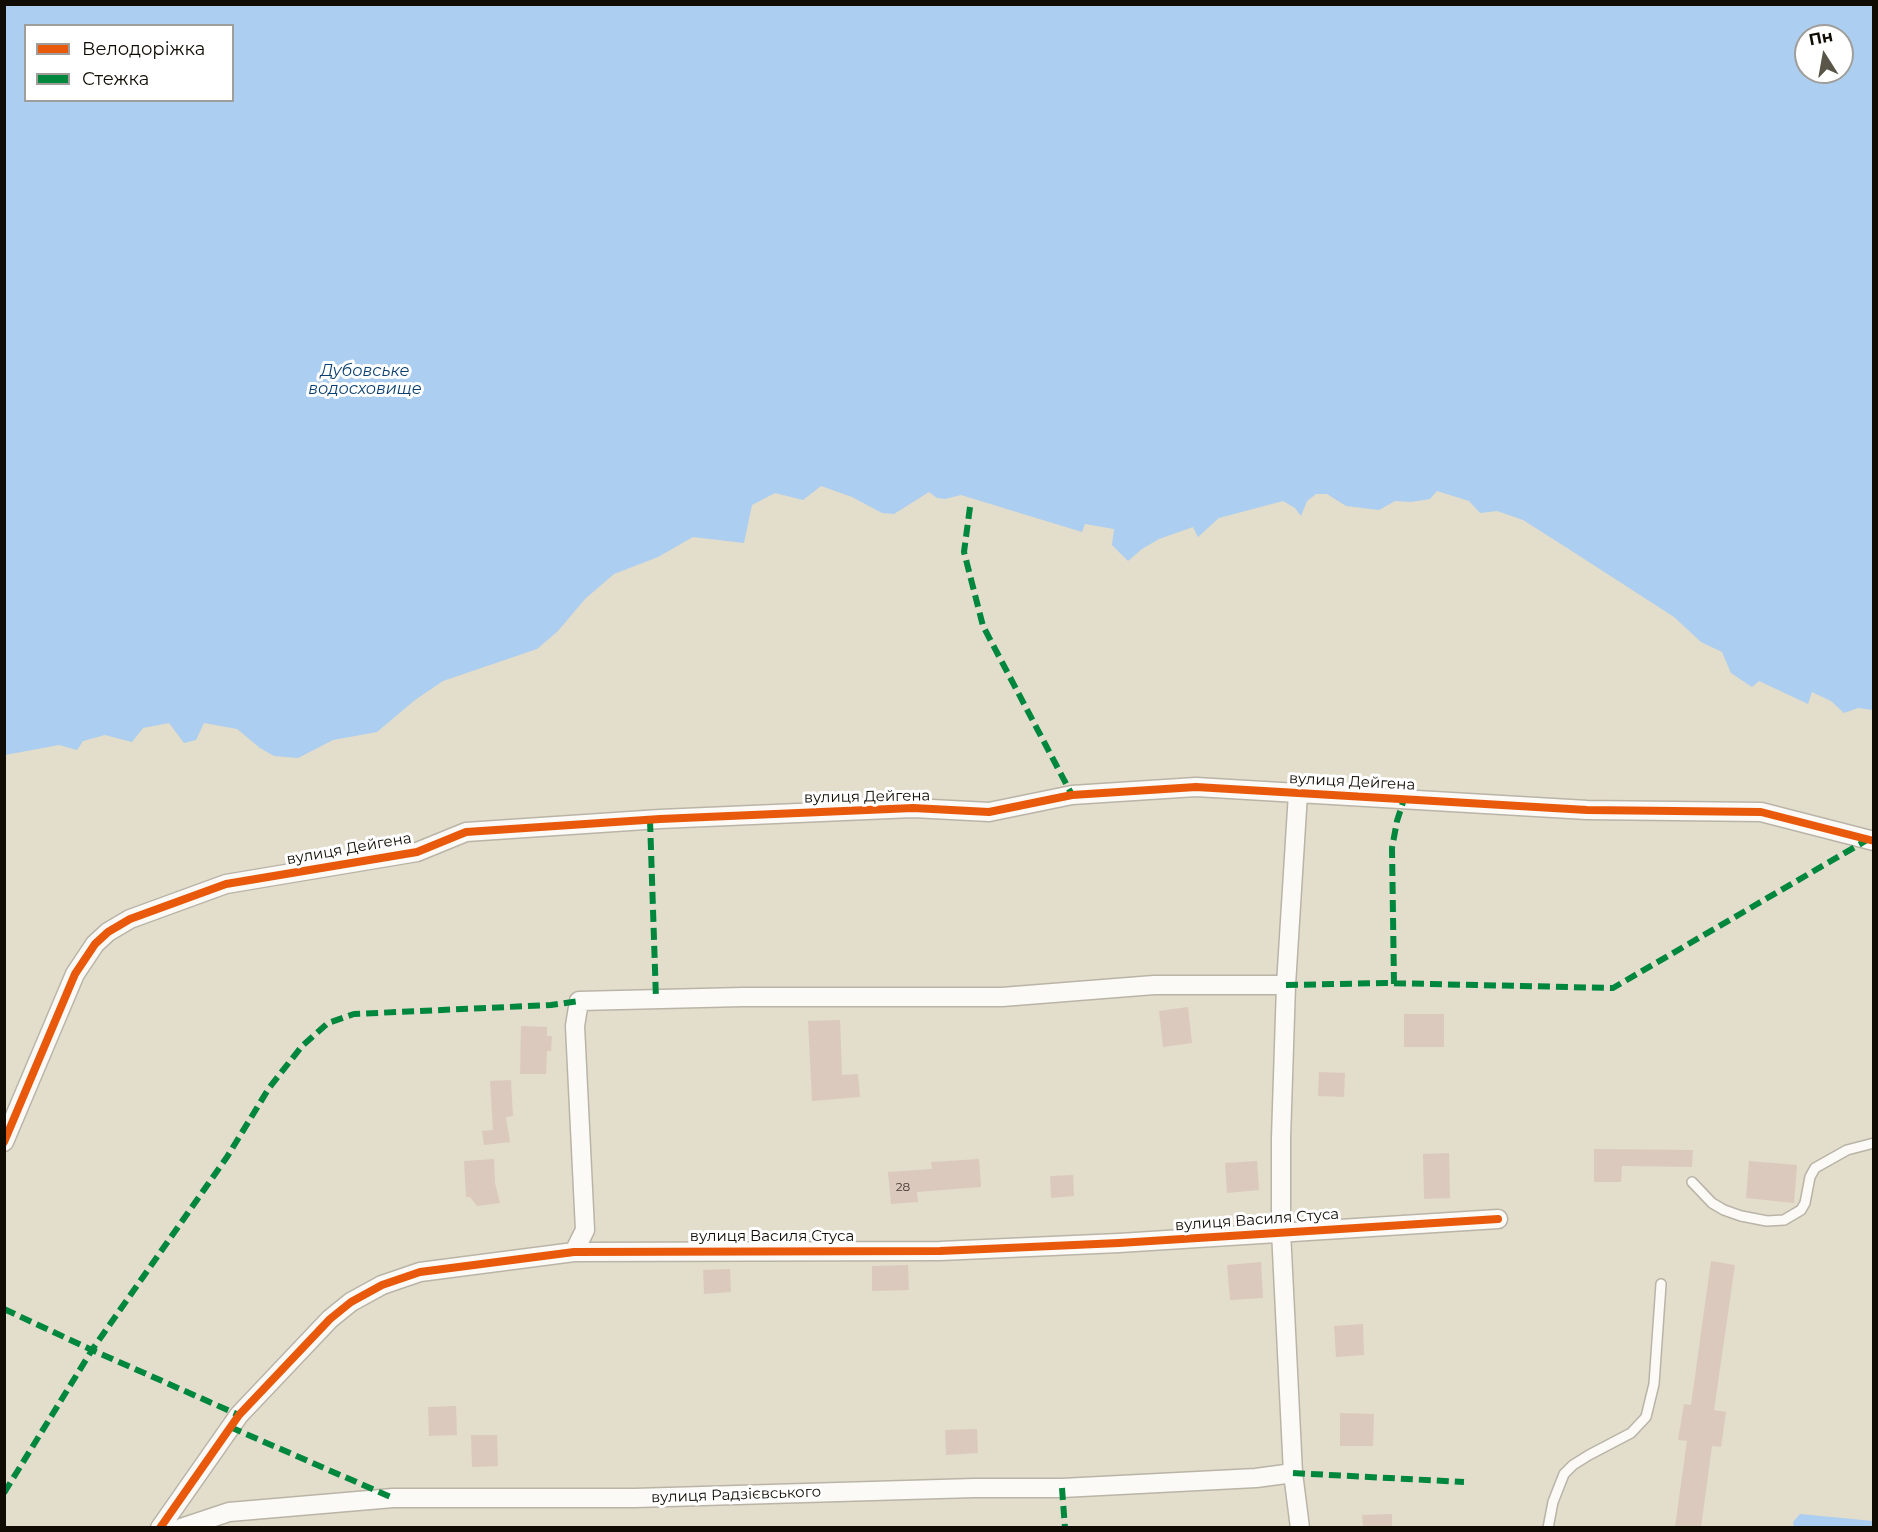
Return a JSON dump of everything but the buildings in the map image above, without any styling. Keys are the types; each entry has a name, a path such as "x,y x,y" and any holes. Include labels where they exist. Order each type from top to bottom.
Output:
{"street":[{"name":"вулиця Дейгена","path":"4,1142 82,961 108,932 130,919 226,884 417,852 466,832 671,819 913,808 989,812 1072,795 1197,787 1587,810 1761,812 1874,841"},
{"path":"1298,792 1286,985 1281,1138 1281,1231 1293,1473 1300,1527"},
{"path":"574,1252 585,1230 574,1026 579,1001 743,997 1002,997 1154,985 1286,985"},
{"name":"вулиця Василя Стуса","path":"160,1527 239,1415 312,1336 351,1302 382,1285 420,1272 574,1252 940,1251 1119,1243 1281,1231 1498,1220"},
{"name":"вулиця Радзієвського","path":"181,1527 230,1512 393,1497 635,1498 974,1488 1062,1488 1256,1478 1293,1473"}],"lane":[{"path":"1692,1182 1712,1203 1724,1210 1767,1221 1784,1220 1801,1210 1815,1168 1847,1150 1874,1143"},
{"path":"1548,1527 1553,1502 1564,1474 1589,1455 1631,1433 1646,1417 1654,1384 1661,1284"}],"water":[{"name":"Дубовське водосховище","path":"5,4 1873,5 1873,710 1858,708 1844,713 1831,701 1812,692 1808,704 1759,681 1752,687 1731,673 1722,652 1701,642 1674,617 1523,520 1497,511 1480,513 1469,501 1437,491 1430,499 1411,502 1395,501 1379,510 1346,506 1327,494 1316,494 1307,501 1301,516 1295,508 1283,501 1219,518 1198,537 1193,527 1159,539 1128,561 1112,545 1114,529 1085,524 1082,532 961,495 945,499 937,498 929,492 894,514 882,513 852,497 821,486 803,500 775,493 752,505 744,543 693,537 658,557 614,574 585,599 558,631 537,649 443,681 415,700 377,732 333,740 298,758 274,756 237,729 204,723 196,740 184,743 169,723 143,728 132,742 105,735 83,741 77,750 59,745 5,755"},
{"path":"1800,1514 1873,1521 1873,1527 1794,1527 1793,1522"}],"marked path":[{"path":"970,507 964,552 983,626 1072,795"},
{"path":"1394,984 1392,848 1404,799"},
{"path":"650,820 656,999"},
{"path":"1286,985 1385,983 1613,988 1867,840"},
{"path":"4,1493 92,1350 227,1157 269,1088 302,1046 328,1023 354,1014 551,1005 579,1001"},
{"path":"4,1309 239,1415"},
{"path":"230,1427 393,1498"},
{"path":"1293,1473 1464,1482"},
{"path":"1062,1488 1065,1528"}],"cycle path":[{"path":"4,1142 75,974 95,944 108,932 130,919 226,884 417,852 466,832 660,819 913,808 989,812 1072,795 1196,787 1587,810 1761,812 1874,841"},
{"path":"160,1528 239,1415 330,1319 351,1302 382,1285 420,1272 574,1252 940,1251 1119,1243 1498,1219"}]}
